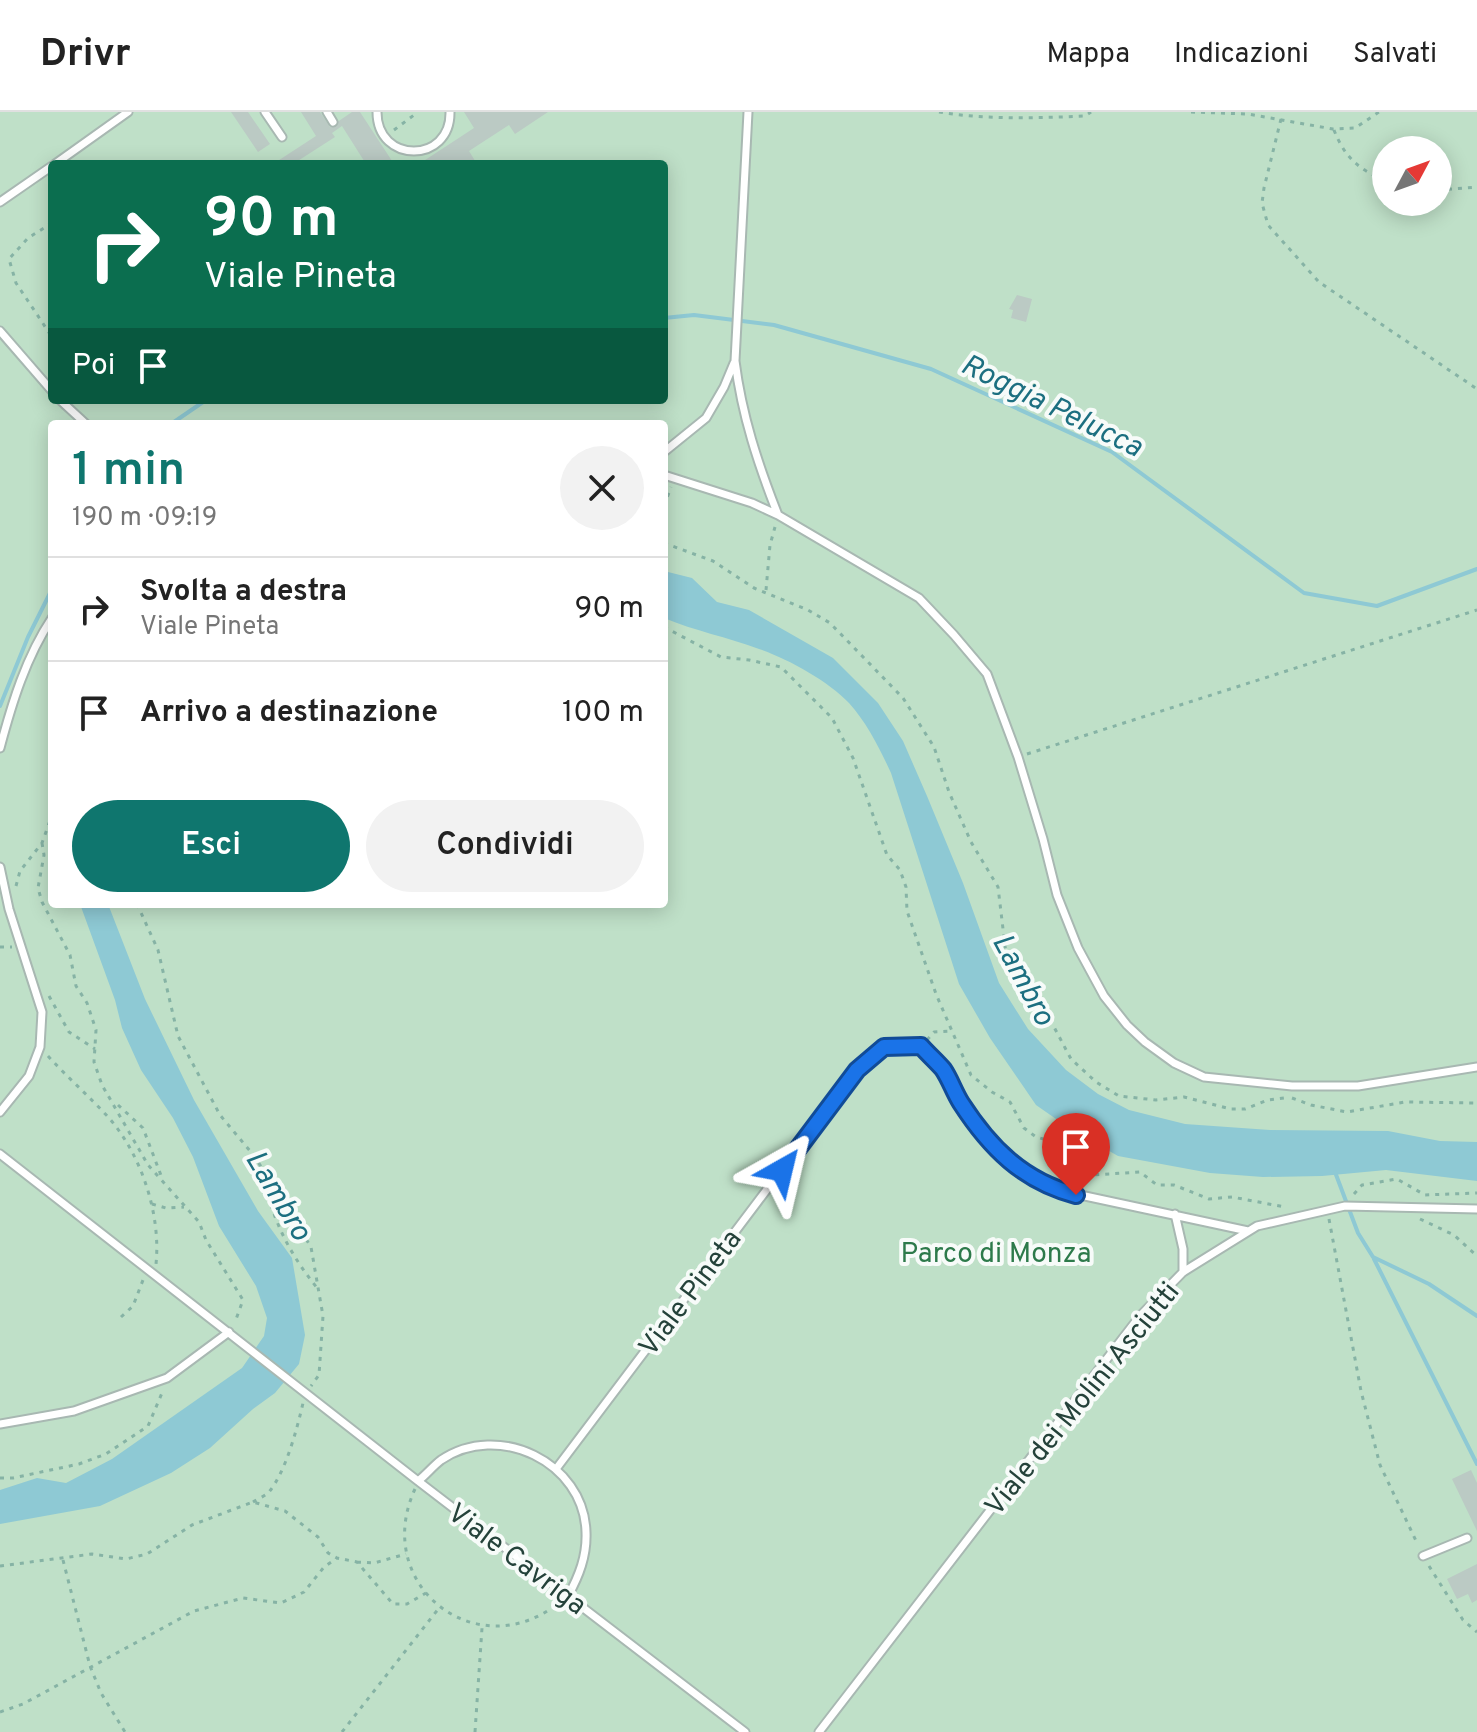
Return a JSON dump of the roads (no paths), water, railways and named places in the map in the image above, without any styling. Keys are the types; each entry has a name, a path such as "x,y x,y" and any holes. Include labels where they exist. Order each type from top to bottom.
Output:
{"lane":[{"path":"60,160 128,112"},
{"path":"265,112 282,137"},
{"path":"327,112 333,122"},
{"path":"377,112 384,136 404,150 428,149 445,133 450,112"},
{"path":"748,112 735,361 748,432 778,515"},
{"path":"0,202 48,168"},
{"path":"0,331 48,386"},
{"path":"668,449 706,418 735,361"},
{"path":"64,404 82,420"},
{"path":"668,476 752,503 778,515 919,598 987,674 1018,757 1057,895 1078,948 1104,996 1145,1042 1174,1063 1204,1077 1292,1086 1358,1086 1477,1067"},
{"path":"0,748 10,709 36,642 48,624"},
{"path":"0,867 9,909 42,1012 40,1047 29,1076 0,1112"},
{"name":"Viale Pineta","path":"556,1469 857,1070 884,1047 921,1046 944,1070 960,1102 986,1138 1018,1169 1057,1190 1175,1214"},
{"path":"0,1154 229,1332 167,1378 74,1411 0,1424"},
{"name":"Viale dei Molini Asciutti","path":"819,1732 1140,1316 1183,1272 1257,1226 1326,1208 1477,1209"},
{"path":"1183,1272 1183,1249 1175,1214 1248,1231"},
{"name":"Viale Cavriga","path":"229,1332 745,1732"},
{"path":"418,1481 441,1460 469,1447 500,1445 515,1448 530,1452 556,1469 571,1486 582,1507 587,1530 579,1576 568,1596"},
{"path":"1423,1556 1467,1538"}],"water":[{"path":"668,572 692,578 717,602 749,610 833,658 878,703 903,741 927,796 999,983 1028,1029 1066,1070 1098,1094 1129,1110 1185,1124 1270,1130 1388,1131 1440,1141 1477,1142 1477,1181 1386,1170 1322,1176 1263,1177 1210,1173 1118,1156 1036,1105 990,1038 959,984 891,773 862,719 840,695 795,665 759,649 668,620"},
{"path":"81,908 110,908 145,999 194,1100 258,1211 292,1258 305,1335 299,1364 275,1393 210,1448 171,1473 100,1506 0,1524 0,1490 37,1478 66,1483 112,1459 242,1368 264,1336 267,1318 256,1286 219,1226 193,1157 173,1118 141,1070 122,1028"}],"waterway":[{"name":"Roggia Pelucca","path":"668,318 694,315 774,325 931,369 1112,452 1304,593 1377,606 1477,569"},
{"name":"Roggia Pelucca","path":"177,420 200,404"},
{"name":"Roggia Pelucca","path":"0,706 48,597"},
{"path":"1335,1172 1358,1233 1373,1257 1429,1284 1477,1316"},
{"path":"1374,1259 1477,1464"}],"water label":[{"name":"Lambro","path":"1024,979"},
{"name":"Lambro","path":"279,1195"}],"park label":[{"name":"Parco di Monza","path":"996,1252"}]}
